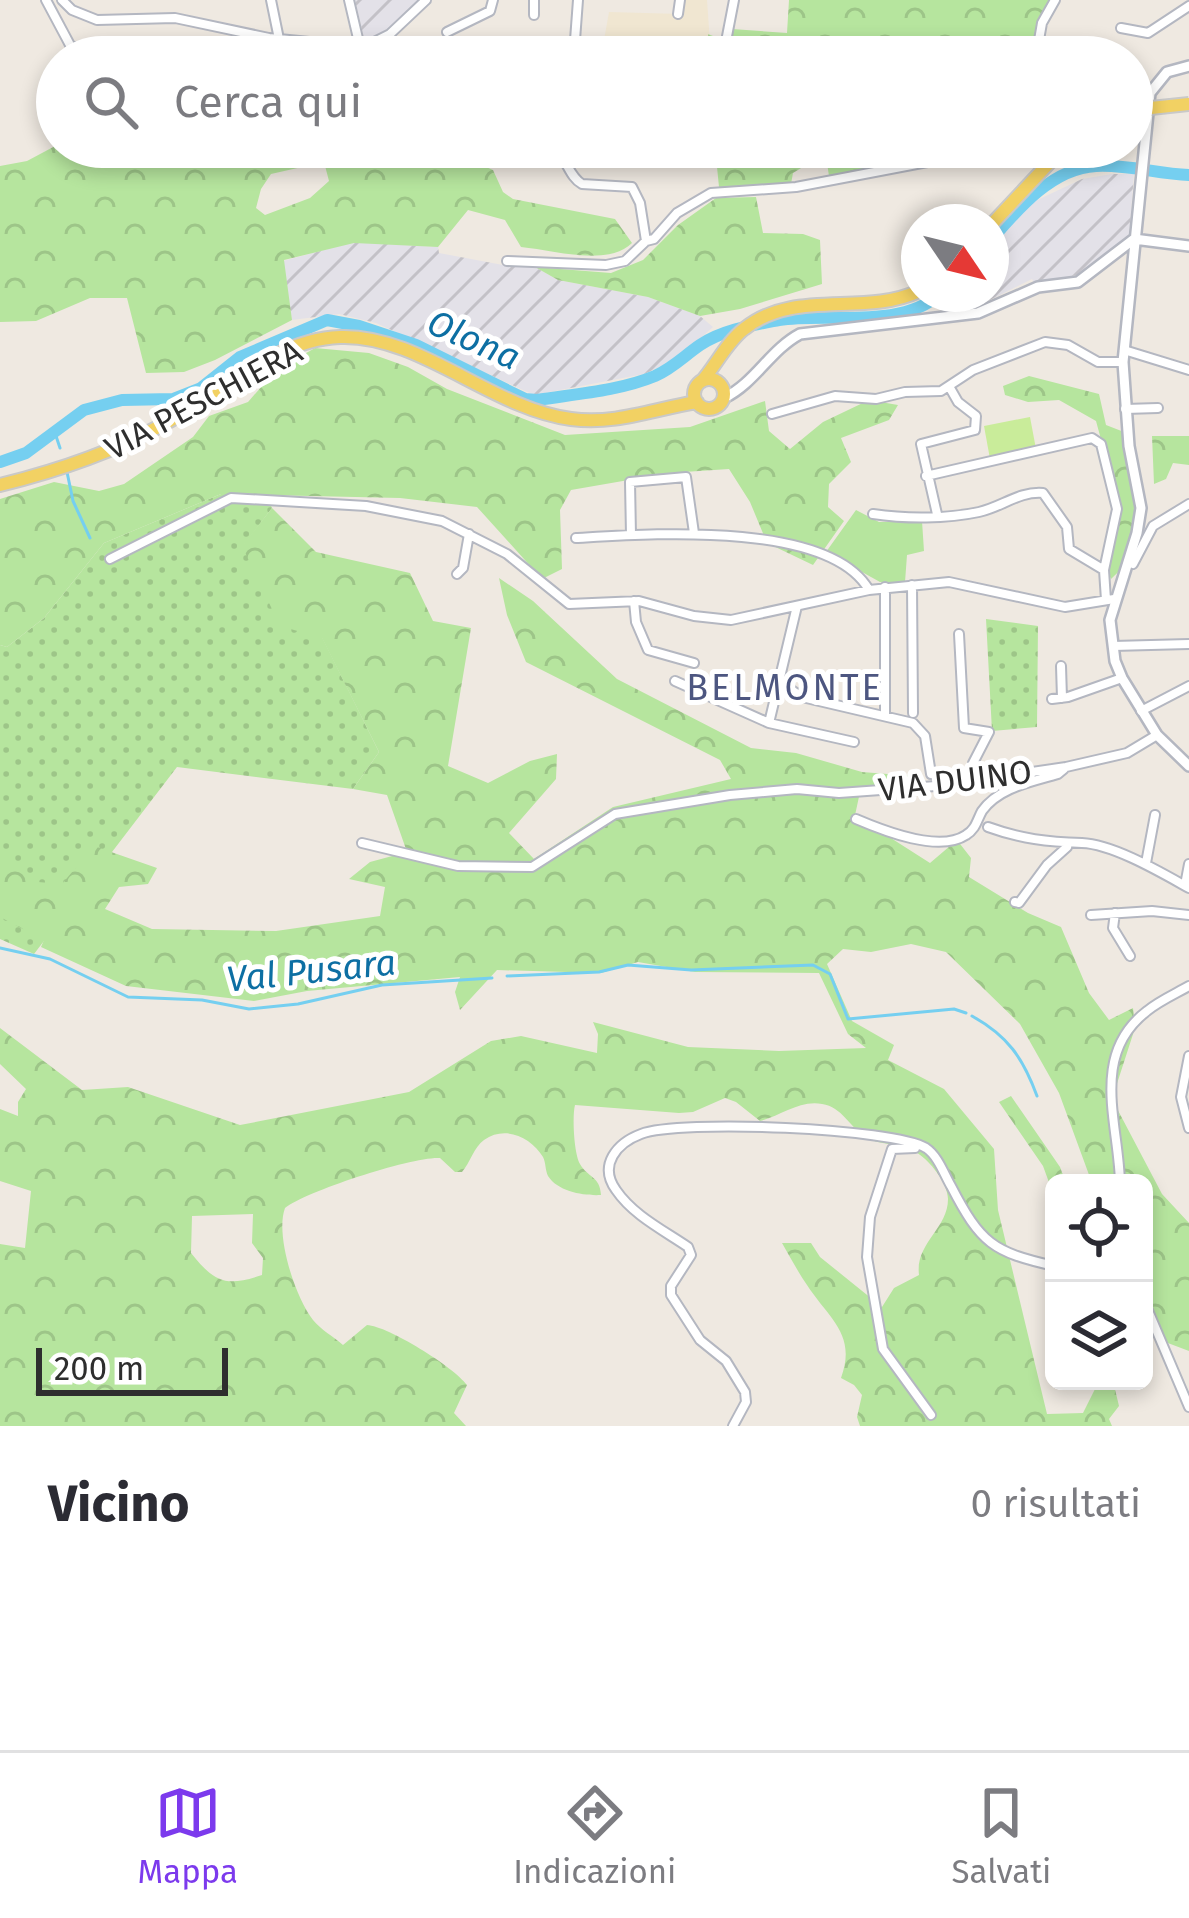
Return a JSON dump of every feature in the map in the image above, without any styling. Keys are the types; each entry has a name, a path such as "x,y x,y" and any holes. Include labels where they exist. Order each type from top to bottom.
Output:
{"main road":[{"path":"1153,108 1189,104"},
{"path":"1009,206 1044,168"},
{"name":"VIA PESCHIERA","path":"0,485 109,451 183,414 281,353 313,340 341,337 403,350 511,402 566,419 617,420 681,405 698,392 742,330 765,316 798,307 884,303 901,297"},
{"path":"698,392 712,409 725,391 718,361"},
{"path":"698,392 725,391"}],"street":[{"path":"46,0 65,36"},
{"path":"62,0 72,10 98,20 175,18 264,36"},
{"path":"271,0 278,36"},
{"path":"349,0 358,36"},
{"path":"386,36 426,0"},
{"path":"447,32 490,11 493,0"},
{"path":"534,0 534,15"},
{"path":"575,36 578,0"},
{"path":"678,14 680,0"},
{"path":"727,36 734,0"},
{"path":"1040,36 1055,0"},
{"path":"1121,28 1148,33 1189,6"},
{"path":"1153,89 1167,72 1189,66"},
{"path":"570,168 582,184 625,184 636,191 646,241"},
{"path":"507,261 606,265 625,261 654,239 677,212 711,193 796,187 896,168"},
{"path":"1130,563 1141,508 1125,409 1124,356 1141,168"},
{"path":"725,391 751,381 790,339 808,331 978,314 1038,287 1078,282 1134,239 1189,246"},
{"path":"772,414 835,396 876,399 950,388 973,370 1045,342 1068,345 1098,362 1124,356 1189,370"},
{"path":"937,514 921,444 975,430 976,416 958,402 950,388"},
{"path":"1125,409 1158,408"},
{"path":"926,476 1092,438 1101,444 1117,509 1104,570 1115,661 1157,735 1189,766"},
{"path":"631,535 630,482 686,477 694,532"},
{"path":"873,514 976,513 1019,495 1043,493 1067,527 1070,549 1104,570"},
{"path":"110,559 231,498 366,506 442,521 507,554 569,604 634,601 716,620 885,587 949,582 1065,607 1110,600"},
{"path":"1110,600 1154,526 1189,504"},
{"path":"576,538 694,532 768,538 833,558 862,578 869,590"},
{"path":"457,574 464,568 469,534"},
{"path":"1130,563 1141,573"},
{"path":"912,585 913,713"},
{"path":"885,587 885,716"},
{"path":"634,601 636,622 648,650 694,663"},
{"path":"769,723 797,606"},
{"path":"778,681 802,698 918,726 925,736 931,774 975,777 974,763 988,733 964,728 959,634"},
{"path":"1113,646 1189,644"},
{"path":"1115,661 1137,646"},
{"path":"1061,666 1057,699 1122,678"},
{"path":"675,681 769,723 854,742"},
{"path":"1141,711 1189,686"},
{"name":"VIA DUINO","path":"362,843 458,866 532,867 615,814 702,798 797,789 839,793 1080,766 1135,749 1157,735"},
{"path":"1108,761 1135,749"},
{"path":"856,819 944,843 965,836 982,812 1010,789 1066,767"},
{"path":"1146,863 1155,815"},
{"path":"988,827 1032,842 1050,840 1068,846"},
{"path":"1015,902 1068,846 1082,843 1146,863 1187,886 1189,864"},
{"path":"1091,915 1151,911 1189,915"},
{"path":"1115,913 1113,928 1130,956"},
{"path":"1120,1174 1108,1092 1112,1064 1143,1012 1189,986"},
{"path":"1189,1056 1180,1096 1189,1128"},
{"path":"733,1426 746,1392 726,1361 700,1340 671,1294 670,1286 691,1255 688,1247 633,1209 608,1174 611,1157 626,1141 650,1131 703,1127 843,1132 914,1143 934,1156 963,1211 993,1246 1003,1255 1045,1264"},
{"path":"926,1149 892,1149 870,1216 867,1257 883,1349 931,1415"},
{"path":"1153,1322 1189,1407"}],"shaded area":[{"path":"355,0 421,0 394,27 377,36 364,36"},
{"path":"685,0 707,0 710,36 605,36 609,12 681,14"},
{"path":"1134,174 1129,237 1085,273 1035,284 1032,279 1009,290 1009,228 1031,203 1082,179"},
{"path":"354,242 438,247 439,253 535,267 558,280 648,297 700,316 713,327 676,360 644,374 534,395 376,323 339,314 292,320 283,261"}],"green space":[{"path":"789,0 1051,0 1037,36 730,36 732,29 787,33"},
{"path":"36,156 36,168 298,168 271,174 256,208 265,215 310,198 329,181 326,168 488,168 513,199 615,219 632,243 595,256 521,247 505,220 468,210 438,247 354,243 284,260 292,320 184,372 146,373 127,298 90,298 36,321 0,322 0,166"},
{"path":"717,168 801,168 793,173 791,184 760,190 719,187"},
{"path":"828,168 868,168 829,176"},
{"path":"756,197 763,233 803,234 820,240 822,284 700,316 648,297 558,280 535,267 611,273 643,260 678,225 716,198"},
{"path":"315,348 369,353 565,435 690,427 765,401 769,431 790,449 823,422 869,400 898,405 889,420 841,438 851,462 829,484 828,507 844,521 813,565 767,543 750,502 729,469 669,473 571,490 560,510 562,569 542,579 477,507 400,498 221,494 104,543 44,618 7,647 0,645 0,499 54,482 99,491 124,484 193,437 209,416 248,402 276,370"},
{"path":"1029,376 1099,394 1106,425 1124,432 1135,529 1124,565 1111,579 1107,569 1120,509 1096,421 1059,400 1028,402 1005,395 1003,386"},
{"path":"1030,417 1036,449 990,459 984,426"},
{"path":"1152,436 1189,436 1189,465 1173,463 1166,479 1154,484"},
{"path":"221,494 266,494 272,508 243,546 322,637 379,752 353,789 177,767 34,954 0,939 0,645 7,647 44,618 104,543"},
{"path":"272,508 316,552 410,573 433,621 471,628 448,766 488,783 530,761 557,754 556,779 509,833 534,859 613,807 731,779 720,760 526,662 507,615 499,578 533,601 617,679 751,748 796,753 862,772 913,776 927,794 860,792 854,820 930,863 957,840 971,858 969,877 1061,927 1089,993 1109,1020 1133,1008 1135,1028 1112,1099 1151,1174 1089,1174 1059,1093 1020,1024 946,952 911,944 871,952 843,949 827,964 852,1021 894,1045 888,1060 944,1089 994,1149 998,1210 1047,1414 1083,1413 1094,1390 1115,1390 1119,1406 1109,1419 1112,1426 860,1426 862,1395 841,1378 843,1338 782,1243 811,1243 820,1257 882,1307 894,1288 919,1275 922,1254 947,1210 944,1185 916,1152 865,1137 829,1106 806,1104 760,1121 725,1098 679,1113 575,1105 578,1159 601,1195 558,1186 532,1144 517,1135 500,1134 481,1143 462,1172 455,1172 440,1158 427,1159 336,1184 285,1208 288,1266 313,1320 343,1345 367,1325 390,1332 435,1358 467,1385 454,1413 466,1426 0,1426 0,1244 25,1248 31,1191 0,1181 0,1109 18,1116 18,1102 26,1089 0,1064 0,1028 82,1090 128,1087 240,1125 409,1092 491,1041 521,1036 597,1053 593,1022 688,1047 866,1048 848,1034 819,973 695,972 638,962 601,973 497,970 460,1010 455,992 460,977 307,991 254,1001 126,986 41,947 44,940 0,917 0,860 38,882 62,884 94,846 157,868 148,884 119,887 105,909 152,929 276,931 380,916 385,887 349,879 370,862 407,852 387,795 353,789 379,752 322,638 280,626 242,546","holes":["253,1214 252,1243 263,1258 262,1275 239,1281 215,1276 191,1253 192,1216"]},
{"path":"856,510 879,522 922,521 924,551 907,555 905,582 880,582 826,552"},
{"path":"986,619 1038,626 1037,727 992,731"},
{"path":"1011,1096 1063,1174 1046,1174 999,1102"},
{"path":"1153,1177 1189,1223 1189,1351 1153,1337"}],"waterway":[{"name":"Olona","path":"1009,219 1050,182 1085,168"},
{"name":"Olona","path":"1135,168 1189,175"},
{"name":"Olona","path":"0,462 26,453 84,410 122,400 173,399 201,388 240,357 327,320 416,345 525,399 537,400 641,381 709,340 738,329 798,318 863,318 905,312"},
{"path":"54,430 60,448"},
{"path":"67,472 73,501 90,538"},
{"name":"Val Pusara","path":"0,948 50,959 128,997 202,1000 249,1009 298,1004 382,985 492,978"},
{"name":"Val Pusara","path":"507,976 599,972 628,965 691,970 813,965 830,974 848,1019 954,1009 966,1013"},
{"name":"Val Pusara","path":"972,1016 1013,1049 1037,1096"}],"district":[{"name":"BELMONTE","path":"785,687"}]}
